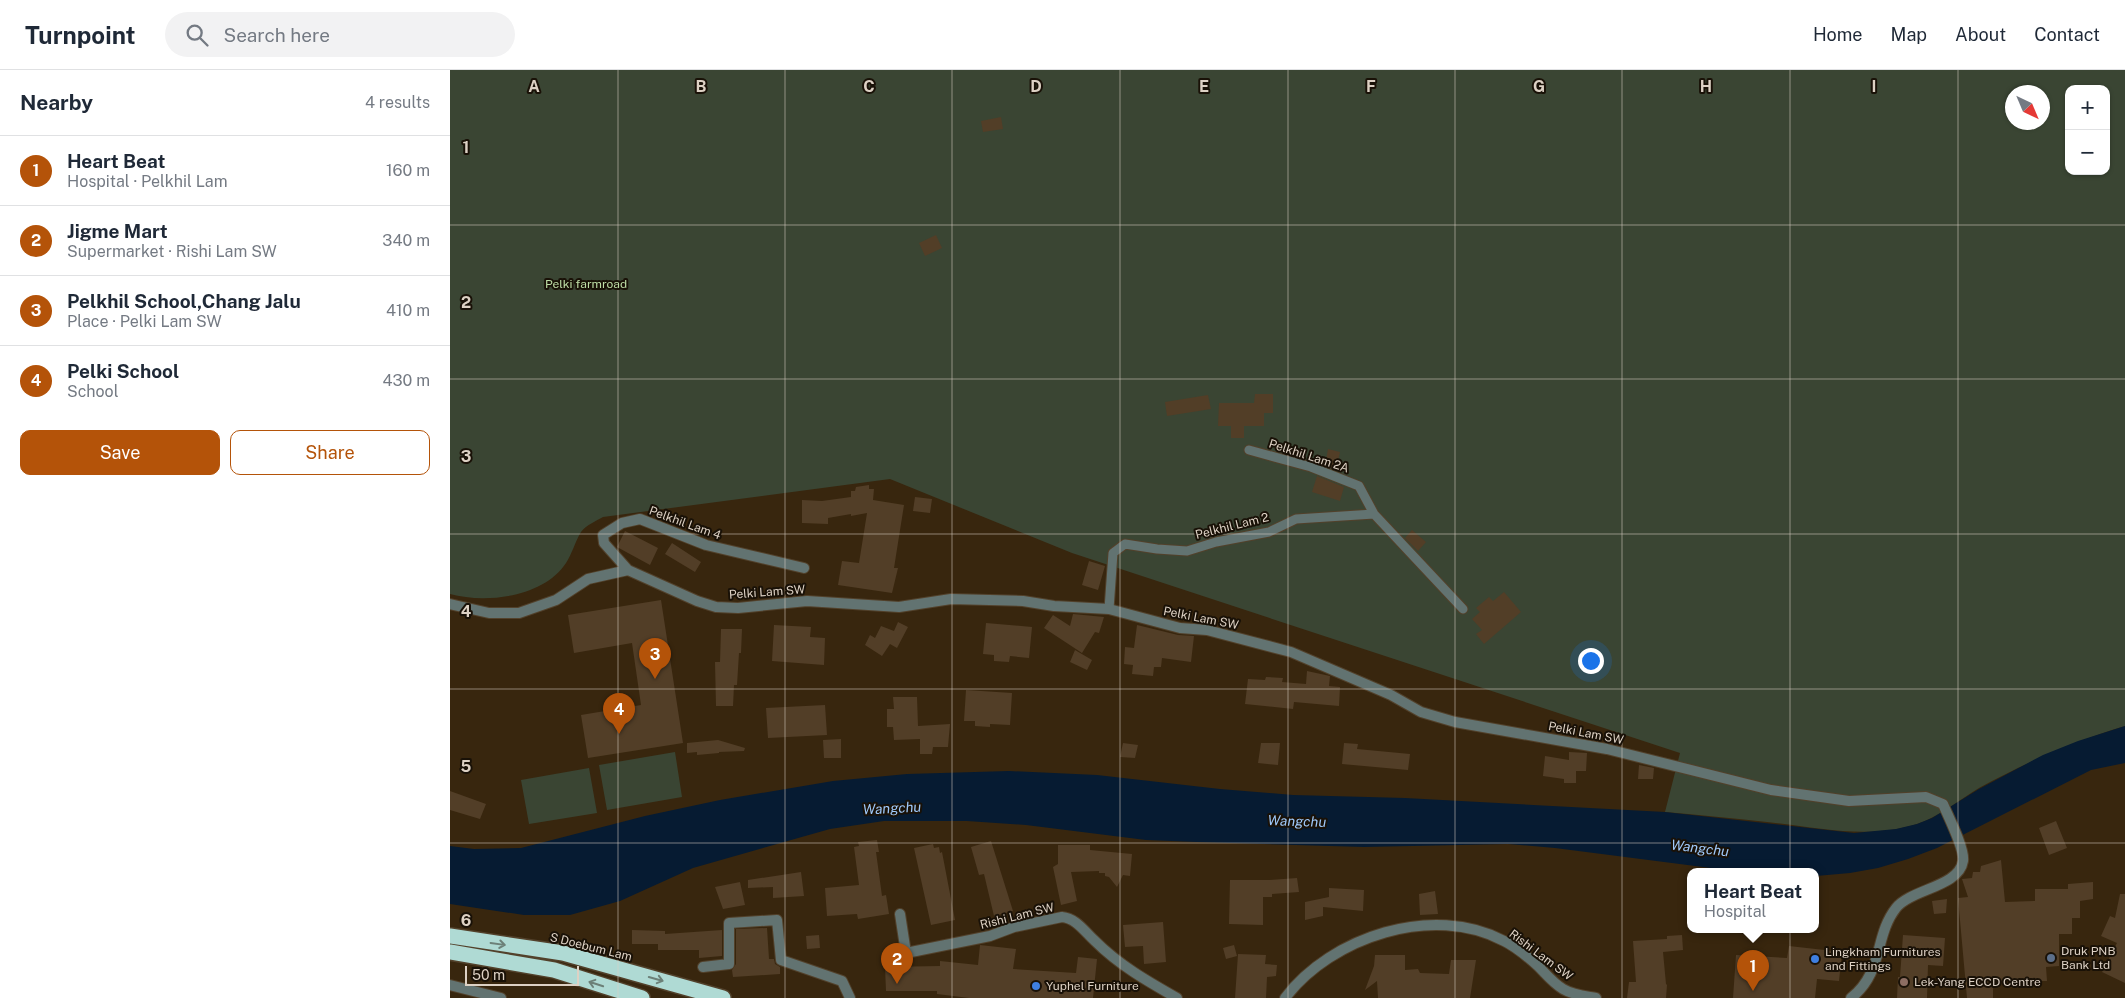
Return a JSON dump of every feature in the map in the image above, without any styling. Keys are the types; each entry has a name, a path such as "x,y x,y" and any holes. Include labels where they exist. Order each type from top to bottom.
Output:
{"highway":[{"name":"S Doebum Lam","path":"450,936 563,953 723,998"},
{"path":"450,952 554,970 642,998"}],"street":[{"name":"Pelkhil Lam 4","path":"628,570 604,543 603,535 622,523 640,519 706,546 804,568"},
{"name":"Pelki Lam SW","path":"628,570 697,601 716,607 738,608 807,601 899,607 951,599 1023,601 1054,606 1110,609 1180,628 1207,630 1291,652 1391,695 1421,712 1455,722 1607,749 1771,790 1849,801 1926,797 1943,804 1964,860 1944,883 1908,898 1897,907 1885,928 1872,973 1863,988 1851,998"},
{"path":"450,604 489,613 519,612 556,600 588,579 628,570"},
{"name":"Rishi Lam SW","path":"900,914 906,953 990,936 1014,927 1068,917 1082,928 1114,960 1139,977 1177,998"},
{"path":"703,967 729,964 729,923 777,920 781,960 842,981 850,998"},
{"name":"Rishi Lam SW","path":"1284,998 1314,966 1345,948 1385,932 1428,925 1467,927 1505,941 1538,966 1550,980 1564,990 1596,998"},
{"path":"450,985 501,998"}],"lane":[{"name":"Pelkhil Lam 2A","path":"1249,450 1311,467 1359,486 1374,514"},
{"name":"Pelkhil Lam 2","path":"1110,609 1113,553 1125,544 1187,551 1216,542 1269,532 1296,519 1374,514"},
{"path":"1374,514 1463,609"}],"green space":[{"name":"Pelki farmroad","path":"450,70 2125,70 2125,726 2033,761 1979,788 1941,813 1917,824 1899,829 1861,832 1665,812 1680,753 1072,553 890,479 603,517 591,523 583,530 566,563 556,575 544,584 513,595 497,598 464,597 450,594"},
{"path":"675,752 682,797 607,810 599,765"},
{"path":"589,768 597,813 529,824 521,780"}],"water":[{"name":"Wangchu","path":"2125,726 2125,763 2091,770 1937,848 1878,868 1850,873 1819,876 1819,868 1711,868 1555,848 1508,844 1364,847 1197,842 1146,840 1026,825 967,821 884,821 830,829 693,868 620,901 570,915 524,915 450,904 450,846 474,849 521,848 645,816 720,800 833,781 907,774 1009,771 1097,775 1293,795 1405,798 1665,812 1854,833 1896,829 1932,818 1979,789 2043,755 2078,741"}],"building":[{"path":"1001,117 1003,129 983,132 981,121"},
{"path":"936,235 942,248 925,256 919,243"},
{"path":"1255,394 1273,394 1273,413 1264,413 1264,426 1244,426 1244,438 1231,438 1231,426 1218,426 1219,403 1254,403"},
{"path":"1208,395 1211,409 1167,416 1165,402"},
{"path":"1328,449 1340,452 1336,470 1325,466"},
{"path":"1317,476 1344,487 1340,501 1312,492"},
{"path":"869,485 869,489 874,489 873,500 904,505 894,568 898,568 892,593 838,585 842,561 859,563 867,513 828,518 828,524 802,523 802,500 822,501 851,497 851,491 855,491 856,487"},
{"path":"915,497 932,499 930,513 913,511"},
{"path":"1412,530 1426,542 1418,551 1405,538"},
{"path":"625,531 658,548 650,565 617,547"},
{"path":"672,543 701,562 695,572 665,554"},
{"path":"1089,561 1105,566 1098,590 1082,585"},
{"path":"1504,592 1521,612 1484,644 1476,634 1482,630 1472,619 1480,612 1476,608 1489,597 1493,601"},
{"path":"661,600 683,743 588,758 581,715 641,705 632,643 574,653 568,615"},
{"path":"1073,614 1104,617 1099,633 1095,632 1082,653 1044,628 1053,615 1070,626"},
{"path":"898,622 908,627 897,648 890,644 882,656 865,645 870,635 875,638 881,626 894,631"},
{"path":"986,623 1032,627 1029,658 1010,656 1009,662 994,661 994,655 983,654"},
{"path":"774,625 811,627 810,637 825,638 824,665 772,661"},
{"path":"1137,625 1178,635 1194,636 1191,662 1162,658 1161,667 1154,667 1153,676 1132,674 1133,665 1124,664 1125,647 1134,648"},
{"path":"721,629 742,629 741,653 739,653 737,685 734,685 733,706 716,706 715,662 720,662"},
{"path":"1075,650 1092,660 1087,670 1070,662"},
{"path":"1307,671 1330,676 1329,686 1340,687 1339,706 1294,702 1293,709 1245,704 1248,679 1283,678 1282,682 1306,684"},
{"path":"966,690 1012,693 1010,725 990,724 990,727 975,726 975,721 964,721"},
{"path":"893,697 917,697 918,726 950,724 948,747 933,747 932,754 920,754 920,739 894,740 893,727 887,727 887,709 894,709"},
{"path":"825,705 827,735 768,738 766,708"},
{"path":"841,739 841,758 824,758 823,740"},
{"path":"718,740 745,748 744,751 697,755 697,752 687,753 687,743"},
{"path":"1123,743 1138,745 1135,758 1120,757"},
{"path":"1261,743 1280,743 1278,765 1258,763"},
{"path":"1344,743 1358,744 1357,749 1410,754 1408,770 1342,764"},
{"path":"1569,752 1587,753 1586,771 1576,771 1576,783 1564,783 1564,779 1543,776 1545,756 1569,760"},
{"path":"1639,765 1654,768 1653,779 1638,779"},
{"path":"450,791 486,804 480,819 450,810"},
{"path":"2056,821 2067,848 2049,855 2039,828"},
{"path":"877,840 879,852 876,852 882,896 886,895 889,914 858,919 857,914 827,916 825,888 859,885 854,847 859,846 858,842"},
{"path":"991,841 1013,911 994,916 984,874 979,875 971,847"},
{"path":"933,844 934,848 939,847 940,853 942,852 955,920 931,925 914,848"},
{"path":"1058,845 1090,845 1090,850 1132,854 1130,876 1123,875 1117,887 1109,877 1105,876 1105,873 1099,873 1099,871 1071,872 1077,901 1061,905 1053,867 1058,864"},
{"path":"2001,860 2005,902 2035,901 2035,889 2068,889 2068,884 2093,882 2093,899 2080,901 2080,918 2072,918 2072,934 2059,934 2059,966 2046,967 2047,981 1993,981 1993,998 1967,998 1958,898 1968,897 1962,879 1972,878 1973,872 1980,872 1981,866"},
{"path":"801,872 804,896 773,898 773,887 748,888 748,880"},
{"path":"1297,878 1299,892 1272,894 1272,897 1263,897 1263,925 1229,924 1230,880"},
{"path":"740,882 745,905 723,909 715,887"},
{"path":"1329,888 1364,890 1363,911 1323,907 1323,916 1305,920 1305,902 1329,897"},
{"path":"1435,891 1438,914 1420,915 1419,894"},
{"path":"2120,894 2125,894 2125,983 2102,972 2117,943 2101,936 2110,916 2115,918"},
{"path":"1947,899 1946,913 1934,914 1932,901"},
{"path":"1163,922 1166,962 1144,964 1143,946 1125,947 1123,925"},
{"path":"767,928 769,959 774,959 775,964 780,967 780,974 733,977 732,970 736,964 736,929"},
{"path":"632,930 665,931 665,934 722,930 722,956 699,958 699,950 658,950 658,944 632,944"},
{"path":"819,935 820,948 807,949 806,936"},
{"path":"1682,935 1683,950 1663,952 1667,985 1666,998 1627,998 1629,982 1636,982 1633,941 1667,939 1667,936"},
{"path":"1903,935 1945,938 1943,966 1928,965 1927,998 1897,998"},
{"path":"980,945 1016,949 1013,969 1076,973 1078,957 1097,959 1093,998 969,998 937,994 937,991 886,991 885,967 940,966 940,961 978,965"},
{"path":"1234,945 1237,956 1226,959 1223,948"},
{"path":"1789,946 1842,952 1839,981 1817,979 1815,998 1733,998 1736,955 1787,958"},
{"path":"1238,954 1266,955 1265,964 1277,965 1276,976 1267,977 1266,998 1235,998"},
{"path":"1375,955 1405,955 1405,970 1418,969 1420,973 1449,974 1451,960 1476,960 1470,998 1378,998 1377,981 1365,990 1374,966"}],"place":[{"name":"Pelkhil School,Chang Jalu","path":"655,679"},
{"name":"Pelki School","path":"619,734"},
{"name":"Druk PNB Bank Ltd","path":"2051,958"},
{"name":"Lingkham Furnitures and Fittings","path":"1815,959"},
{"name":"Lek-Yang ECCD Centre","path":"1904,982"},
{"name":"Jigme Mart","path":"897,984"},
{"name":"Yuphel Furniture","path":"1036,986"},
{"name":"Heart Beat","path":"1753,991"}]}
